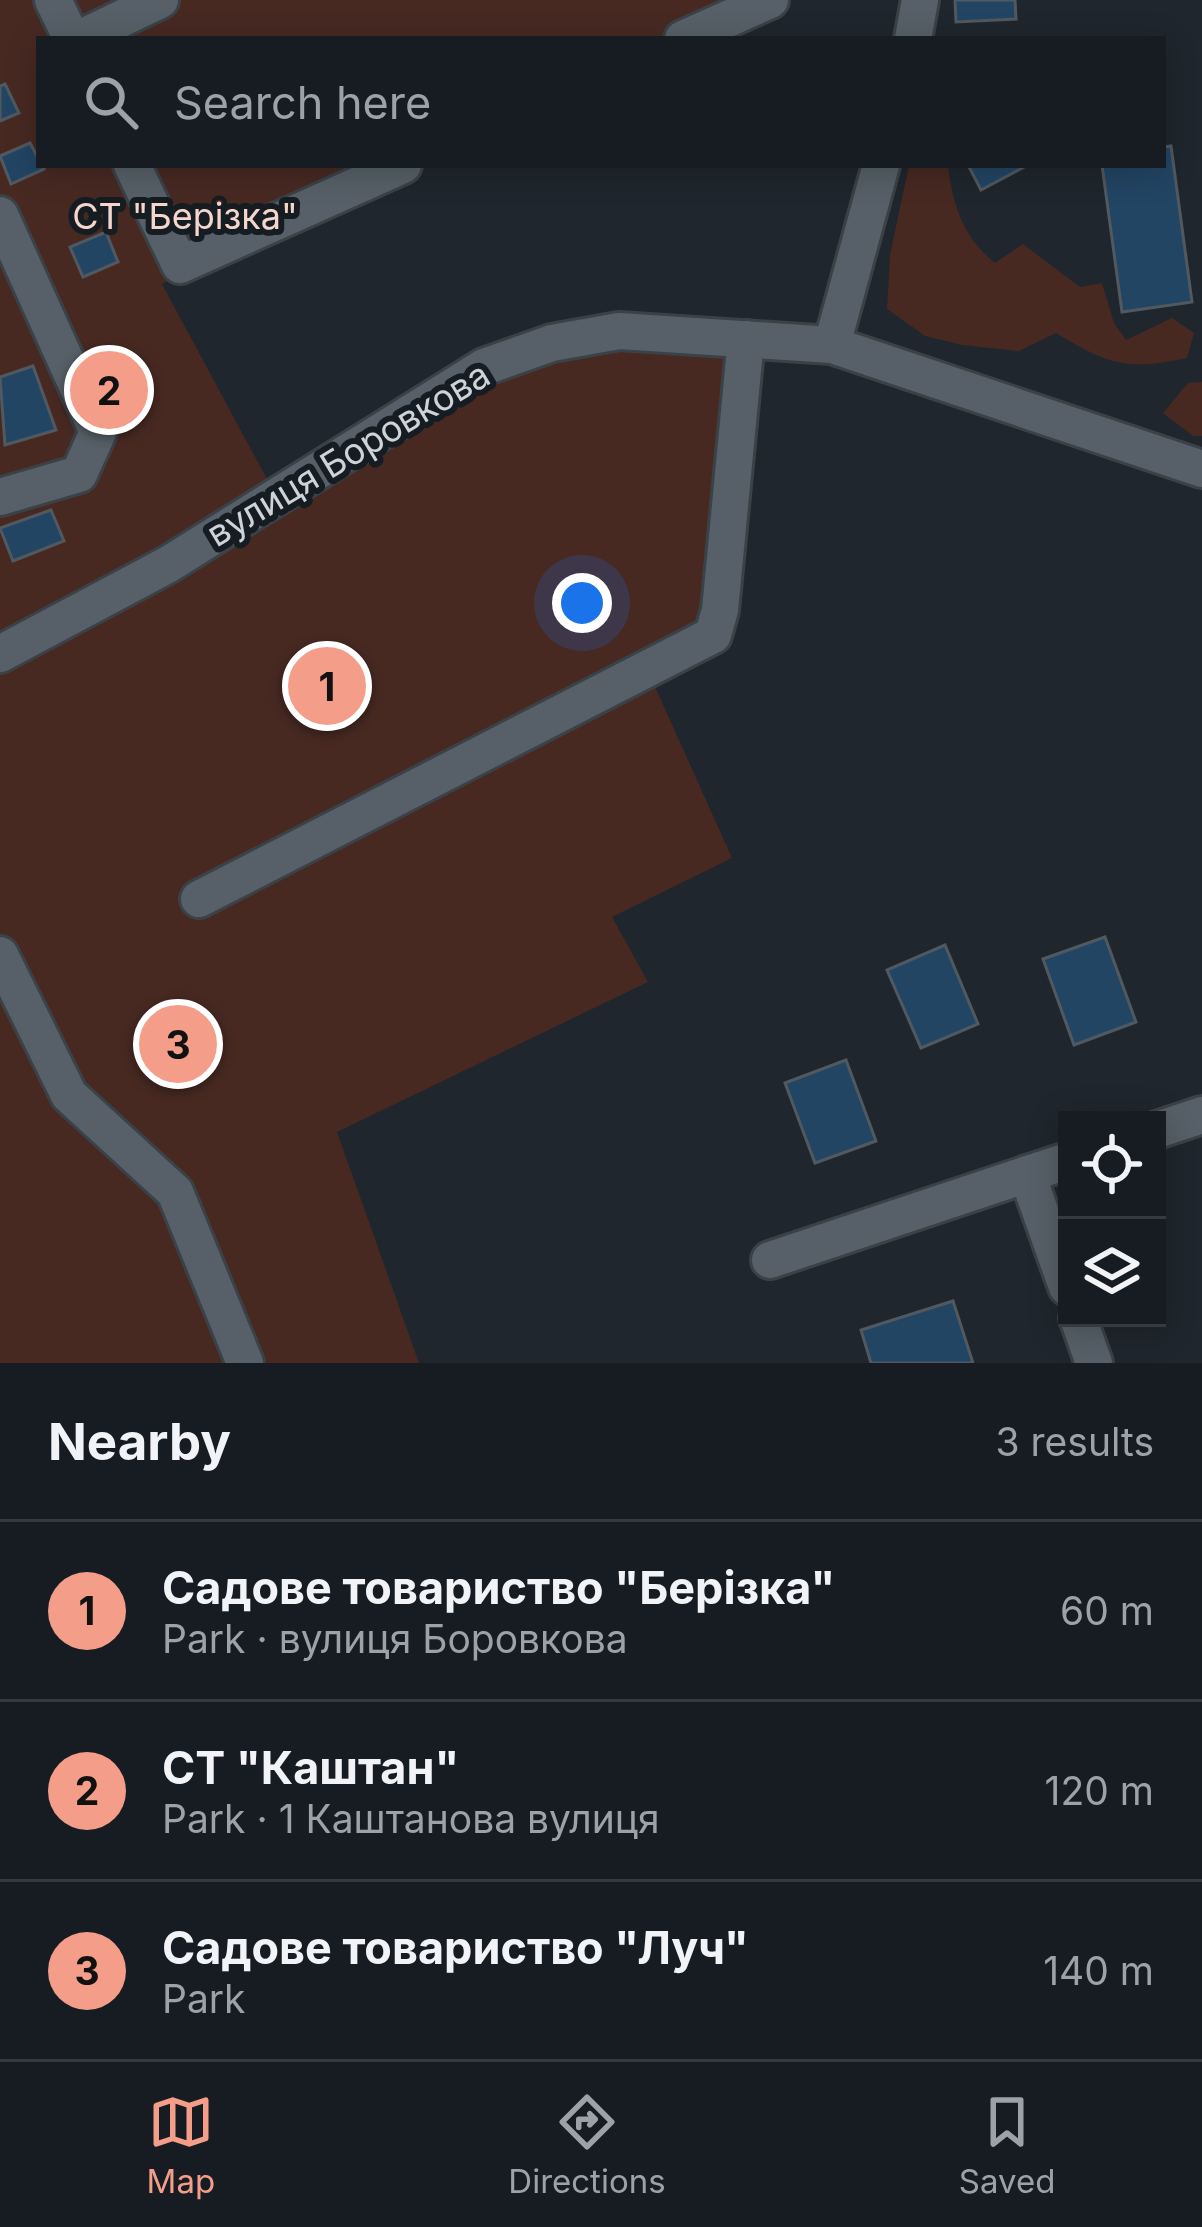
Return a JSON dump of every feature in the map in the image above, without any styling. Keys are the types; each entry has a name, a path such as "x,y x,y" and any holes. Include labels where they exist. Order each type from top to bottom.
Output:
{"street":[{"path":"53,0 73,36"},
{"path":"82,36 160,0"},
{"path":"690,36 770,0"},
{"path":"914,36 920,0"},
{"path":"133,168 180,265 396,168"},
{"path":"832,344 879,168"},
{"path":"0,214 98,431 79,474 0,497"},
{"name":"вулиця Боровкова","path":"0,654 169,564 484,367 553,343 619,331 832,344 1202,469"},
{"path":"199,899 713,635 720,610 746,339"},
{"path":"0,955 69,1095 175,1192 245,1363"},
{"path":"1166,1127 1202,1115"},
{"path":"770,1260 1058,1164"},
{"path":"1027,1174 1058,1262"},
{"path":"1081,1327 1094,1363"}],"green space":[{"name":"СТ \"Берізка\"","path":"0,0 774,0 696,36 36,36 36,168 412,168 162,284 276,496 552,343 746,339 720,610 648,671 732,858 612,917 648,982 337,1132 419,1363 0,1363"},
{"path":"908,168 949,168 961,220 995,263 1023,244 1080,287 1102,283 1114,323 1126,340 1172,318 1194,333 1187,358 1149,364 1119,362 1056,333 1019,351 925,336 887,309 890,255"},
{"path":"1202,382 1202,436 1193,436 1163,413 1188,383"}],"building":[{"path":"955,0 1015,0 1016,19 956,22"},
{"path":"5,84 19,113 0,121 0,86"},
{"path":"30,143 36,168 44,169 11,184 0,156"},
{"path":"1171,146 1192,302 1122,312 1102,168 1166,168 1166,147"},
{"path":"970,168 1022,168 981,190"},
{"path":"106,232 118,262 83,277 70,247"},
{"path":"33,366 56,430 5,445 0,377"},
{"path":"51,510 64,541 13,561 0,528"},
{"path":"1105,937 1136,1022 1074,1045 1043,959"},
{"path":"945,945 978,1024 921,1048 887,970"},
{"path":"846,1060 876,1141 815,1163 785,1083"},
{"path":"953,1301 973,1363 871,1363 861,1330"}],"place":[{"name":"СТ \"Каштан\"","path":"109,390"},
{"name":"Садове товариство \"Берізка\"","path":"327,686"},
{"name":"Садове товариство \"Луч\"","path":"178,1044"}]}
